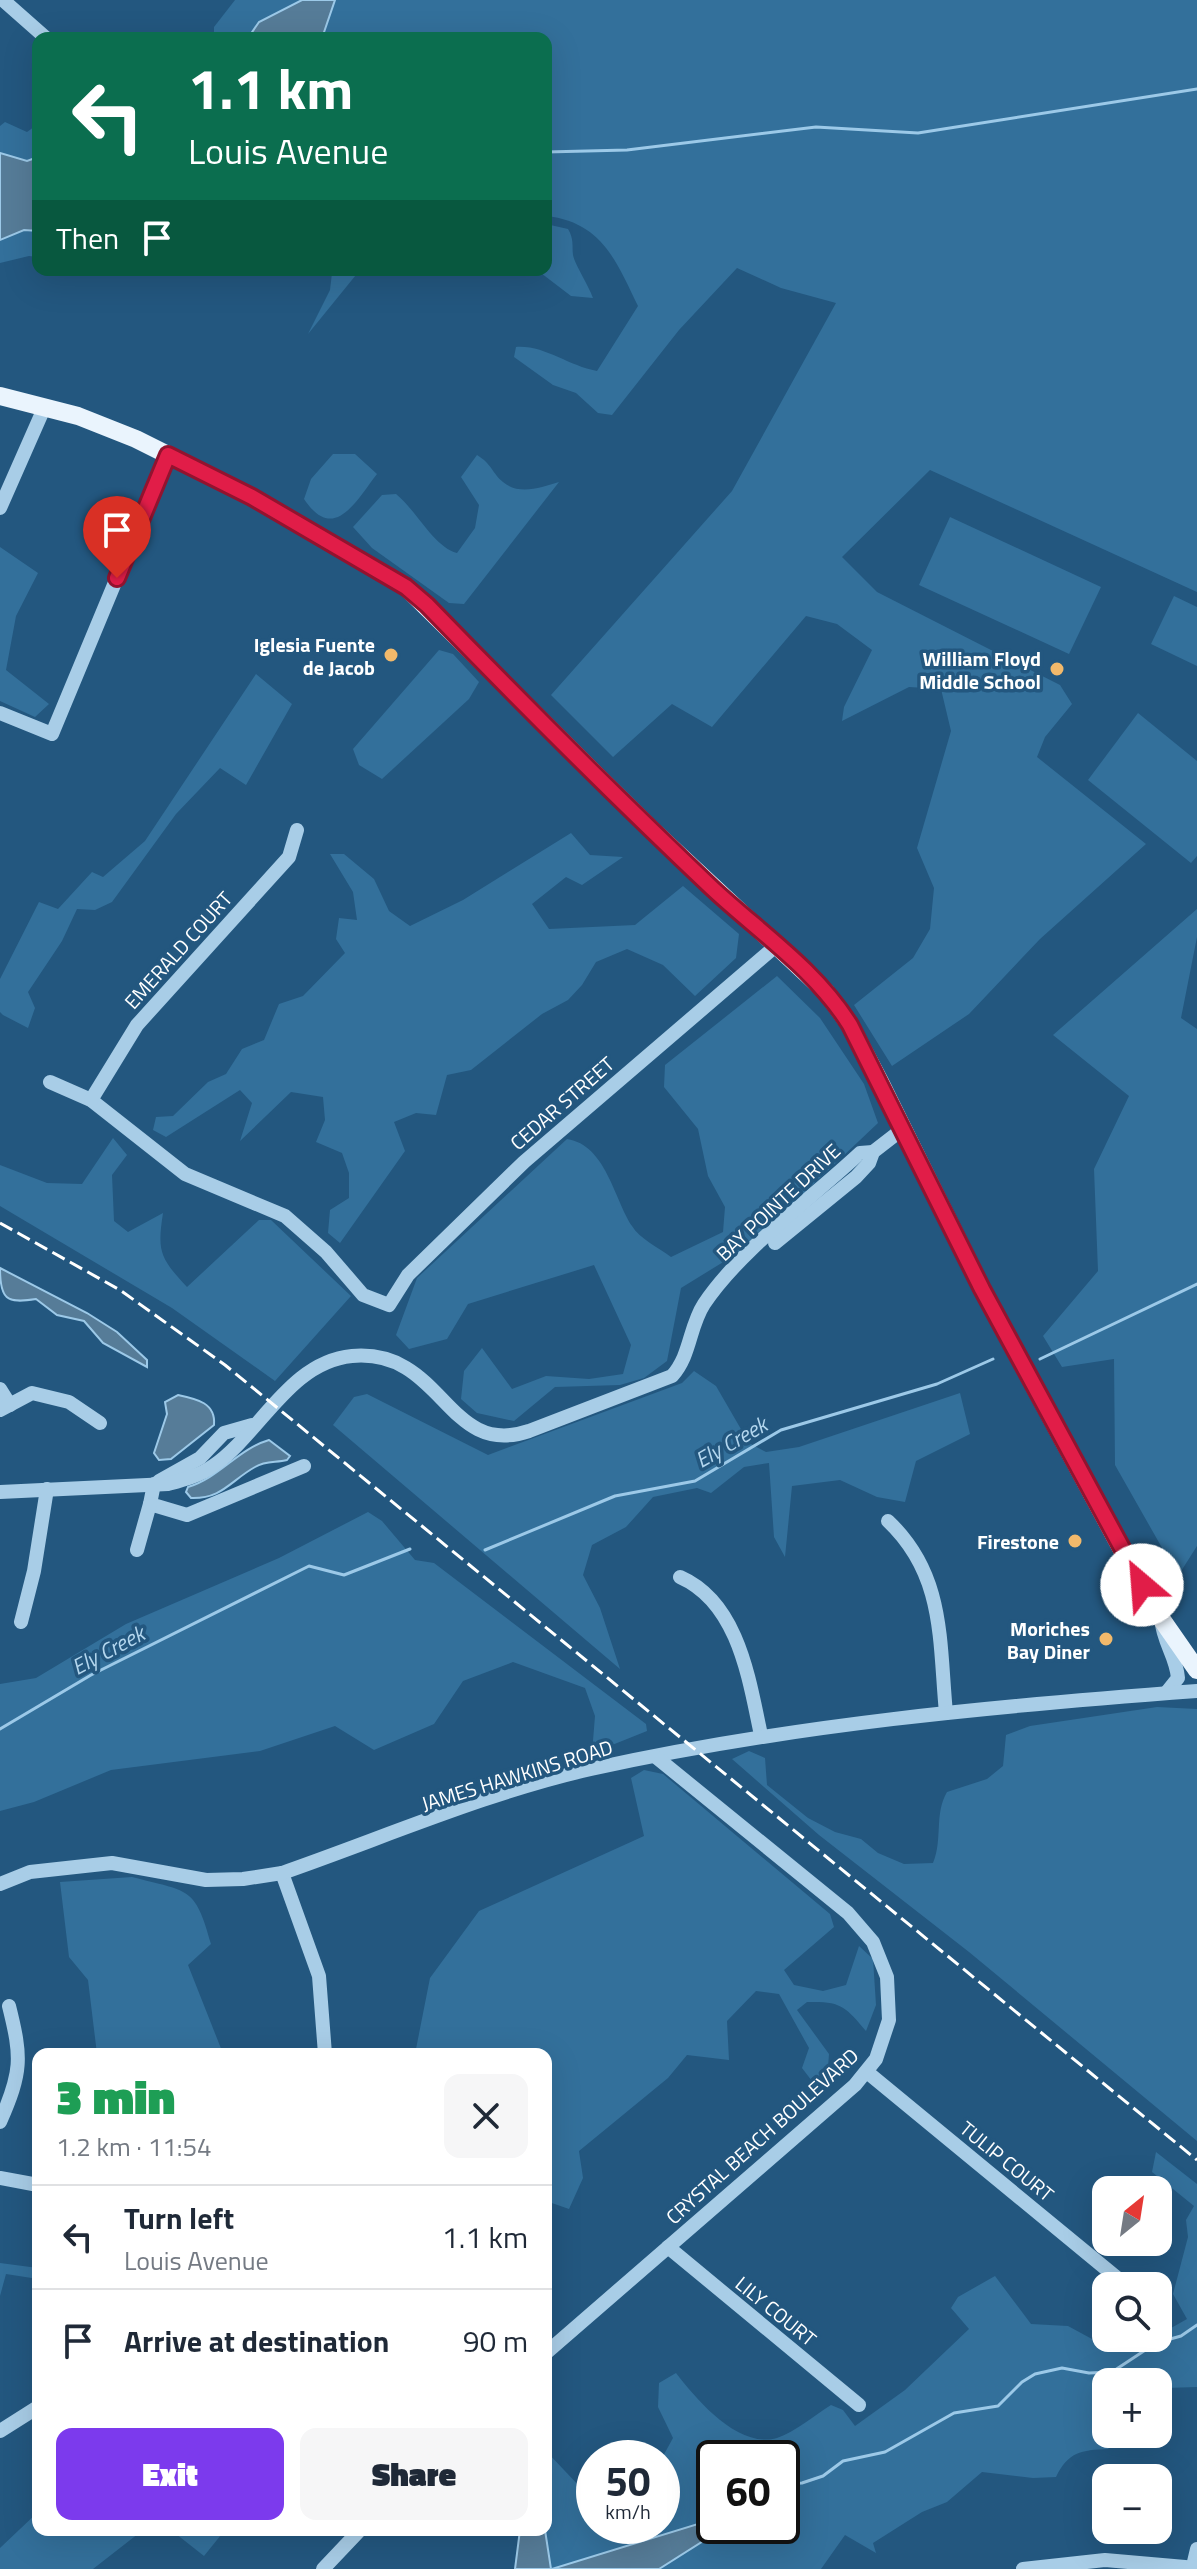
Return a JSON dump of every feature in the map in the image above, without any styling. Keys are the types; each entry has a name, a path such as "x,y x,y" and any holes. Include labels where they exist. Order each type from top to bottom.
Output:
{"main road":[{"path":"0,396 45,406 136,439 252,497 406,587 646,824 835,1001 904,1128 992,1309 1161,1618 1197,1670"}],"street":[{"path":"3,0 39,32"},
{"path":"0,508 45,406"},
{"path":"0,713 52,734 168,455"},
{"name":"EMERALD COURT","path":"91,1100 137,1025 289,857 297,830"},
{"name":"CEDAR STREET","path":"91,1100 185,1174 285,1216 326,1252 363,1295 389,1305 408,1275 524,1162 777,945"},
{"path":"50,1082 91,1100"},
{"name":"BAY POINTE DRIVE","path":"204,1463 234,1449 252,1425 312,1370 331,1359 356,1356 382,1358 404,1366 423,1378 476,1431 492,1437 509,1438 672,1376 682,1365 693,1325 715,1289 856,1177 869,1163 873,1152 904,1128"},
{"path":"0,1389 5,1408 32,1393 69,1402 100,1423"},
{"name":"BAY POINTE DRIVE","path":"0,1492 184,1480 234,1430 252,1425"},
{"path":"150,1504 187,1515 304,1466"},
{"path":"137,1550 154,1484"},
{"path":"21,1622 34,1571 47,1489"},
{"path":"888,1521 920,1559 933,1591 946,1713"},
{"path":"680,1577 697,1585 729,1624 739,1646 761,1735"},
{"path":"1161,1618 1163,1641 1173,1657 1178,1678 1166,1693"},
{"name":"JAMES HAWKINS ROAD","path":"0,1884 30,1872 112,1863 206,1880 282,1873 559,1779 761,1735 946,1713 1197,1691"},
{"name":"CRYSTAL BEACH BOULEVARD","path":"552,2348 867,2072 884,2041 890,2008 887,1977 873,1942 848,1913 656,1757"},
{"path":"282,1873 319,1976 325,2048"},
{"path":"0,2122 18,2073 20,2051 9,2006"},
{"name":"TULIP COURT","path":"867,2072 1110,2272"},
{"path":"0,2178 32,2184"},
{"name":"LILY COURT","path":"668,2247 859,2405"},
{"path":"0,2431 32,2411"},
{"path":"323,2569 354,2536"},
{"path":"1023,2569 1078,2566 1105,2560 1195,2567 1197,2549"}],"shaded area":[{"path":"235,0 302,0 259,22 252,32 214,32 214,27"},
{"path":"302,0 335,0 324,32 252,32 259,22"},
{"path":"335,0 1197,0 1197,592 930,470 842,557 877,592 1060,685 1072,704 1045,737 1037,757 1146,844 1040,939 969,1014 892,1066 854,1005 913,958 930,929 934,888 917,848 951,731 941,689 909,687 842,721 844,707 872,650 837,624 806,616 712,727 672,704 613,757 551,695 732,491 836,303 781,288 737,268 679,330 612,415 598,413 576,393 553,385 514,357 516,347 527,347 597,371 638,306 605,246 581,226 552,217 552,32 324,32"},
{"path":"5,122 27,132 32,128 32,159 27,161 0,153 0,126"},
{"path":"0,153 27,161 32,159 32,231 24,230 0,240"},
{"path":"552,225 568,229 574,259 593,298 571,296 545,276 552,276"},
{"path":"24,230 32,231 32,256 0,263 0,240"},
{"path":"332,276 355,276 308,334 330,290"},
{"path":"333,454 355,454 377,474 344,514 325,518 304,499 311,479"},
{"path":"477,455 503,482 516,489 531,489 559,482 464,604 449,603 372,548 353,527 382,495 396,494 441,544 457,553 475,528 479,505 461,477"},
{"path":"950,517 1101,587 1069,654 919,585"},
{"path":"0,547 38,573 16,616 6,670 49,704 35,717 0,701"},
{"path":"1174,596 1197,607 1197,666 1151,644"},
{"path":"439,650 453,654 479,682 469,699 382,779 359,765 353,749"},
{"path":"256,674 292,704 246,785 220,768 176,814 112,902 95,910 77,909 62,941 28,992 35,1008 28,1028 3,1015 0,1012 0,979 39,902 58,909 92,872 103,877 145,841"},
{"path":"1138,713 1197,761 1197,856 1191,863 1088,780"},
{"path":"571,833 590,855 623,857 582,885 566,877 532,904 549,929 635,925 683,886 739,934 736,958 695,996 663,965 627,949 596,962 568,1000 542,1014 471,1070 447,1075 436,1115 416,1113 394,1122 405,1151 340,1243 328,1233 330,1210 349,1198 349,1173 342,1153 316,1142 325,1120 323,1097 291,1092 240,1141 252,1103 240,1090 166,1137 153,1130 156,1117 173,1116 208,1082 226,1074 242,1049 264,1040 279,1004 303,996 345,953 336,939 339,918 357,920 353,892 330,854 344,854 374,879 389,911 410,926 463,900"},
{"path":"1197,909 1197,937 1181,1018 1197,1029 1197,1546 1178,1576 1115,1465 1114,1359 1062,1367 1043,1336 1098,1271 1094,1169 1129,1096 1053,1035"},
{"path":"777,976 820,1018 864,1084 878,1123 746,1248 681,1288 667,1361 644,1378 620,1385 555,1387 514,1421 477,1413 461,1399 464,1371 482,1348 512,1389 546,1376 589,1379 623,1374 631,1345 594,1265 468,1304 447,1339 409,1349 396,1335 417,1278 567,1139 591,1151 600,1162 635,1230 671,1257 723,1232 725,1207 708,1176 698,1129 664,1087 665,1065"},
{"path":"113,1138 127,1155 112,1175 114,1221 128,1232 163,1213 160,1237 163,1254 187,1287 259,1220 271,1220 351,1296 275,1381 172,1308 0,1206 0,1165 47,1183 82,1184"},
{"path":"0,1268 117,1332 147,1360 147,1367 103,1343 84,1321 57,1315 36,1299 11,1300 3,1293"},
{"path":"694,1371 716,1386 749,1443 766,1452 799,1447 960,1393 970,1434 916,1461 905,1502 877,1497 840,1480 792,1486 785,1557 774,1537 769,1463 744,1467 711,1493 697,1488 653,1497 626,1527 592,1545 583,1575 600,1608 620,1669 333,1425 354,1397 367,1394 488,1455 682,1383"},
{"path":"178,1395 204,1403 212,1412 214,1425 171,1459 159,1460 154,1453 167,1414 165,1402"},
{"path":"269,1440 290,1456 287,1460 259,1465 211,1496 191,1498 186,1492 188,1487"},
{"path":"368,1512 382,1521 415,1560 434,1563 646,1724 647,1731 592,1753 595,1716 585,1688 513,1662 463,1681 434,1724 374,1750 335,1726 260,1751 111,1770 34,1802 0,1811 0,1684 36,1678 126,1624 279,1558"},
{"path":"1157,1707 1197,1709 1197,2141 969,1952 819,1835 732,1759 749,1751 765,1758 767,1785 808,1818 835,1832 861,1839 878,1853 904,1864 933,1863 941,1809 947,1792 987,1779 1003,1766 1006,1735 1030,1726"},
{"path":"644,1770 663,1774 830,1914 834,1927 784,1970 794,1985 823,1991 846,1985 859,1946 873,1959 876,2005 866,2031 847,2011 835,2004 807,2002 797,2010 829,2054 827,2080 815,2085 802,2068 809,2048 779,1994 756,1991 727,2021 729,2060 687,2055 668,2078 579,2151 583,2178 569,2209 552,2203 552,2048 416,2048 430,1978 479,1911 644,1836 631,1778"},
{"path":"132,1877 177,1889 194,1901 211,1944 188,1965 221,2048 96,2048 88,1980 69,1957 60,1882"},
{"path":"1156,2152 1197,2184 1197,2387 1172,2388 1172,2368 1092,2368 1092,2448 1108,2449 1076,2454 1065,2462 1056,2477 1033,2478 982,2472 947,2502 922,2512 873,2543 876,2553 845,2535 821,2569 659,2569 699,2544 800,2544 800,2440 696,2440 696,2526 680,2532 680,2440 672,2440 658,2407 659,2383 676,2373 720,2420 748,2436 777,2438 798,2428 831,2405 843,2410 855,2426 905,2390 969,2329 951,2308 958,2297 995,2276 1031,2324 1068,2326 1092,2339 1092,2352 1172,2352 1172,2327 1187,2319 1173,2294 1188,2237 1186,2220 1194,2206 1172,2188 1172,2176 1157,2176 1152,2172"},
{"path":"0,2263 32,2267 32,2278 6,2274 0,2296"},
{"path":"552,2457 576,2483 576,2544 640,2544 551,2569 546,2536 552,2536"},
{"path":"32,2518 32,2536 135,2536 93,2569 0,2569 0,2548"},
{"path":"696,2525 696,2544 699,2544 659,2569 552,2569 633,2544 680,2544 680,2529"},
{"path":"179,2536 220,2536 204,2556"},
{"path":"519,2536 546,2536 551,2569 515,2569"}],"waterway":[{"path":"552,152 627,150 816,127 918,133 1197,89"},
{"name":"Ely Creek","path":"1040,1359 1197,1284"},
{"name":"Ely Creek","path":"485,1550 615,1496 695,1481 781,1430 937,1384 993,1359"},
{"name":"Ely Creek","path":"0,1729 91,1675 309,1566 344,1575 410,1549"},
{"path":"800,2483 823,2476 843,2461 885,2452 954,2413 998,2406 1022,2382 1035,2374 1062,2368 1089,2373 1112,2372 1156,2343 1181,2336 1197,2325"}],"railway":[{"path":"0,1223 120,1290 225,1365 1197,2160"}],"place":[{"name":"Iglesia Fuente de Jacob","path":"391,655"},
{"name":"William Floyd Middle School","path":"1057,669"},
{"name":"Firestone","path":"1075,1541"},
{"name":"Moriches Bay Diner","path":"1106,1639"}],"route":[{"path":"117,578 168,455 252,497 406,587 646,824 800,965 835,1001 850,1025 982,1289 1142,1585"}]}
